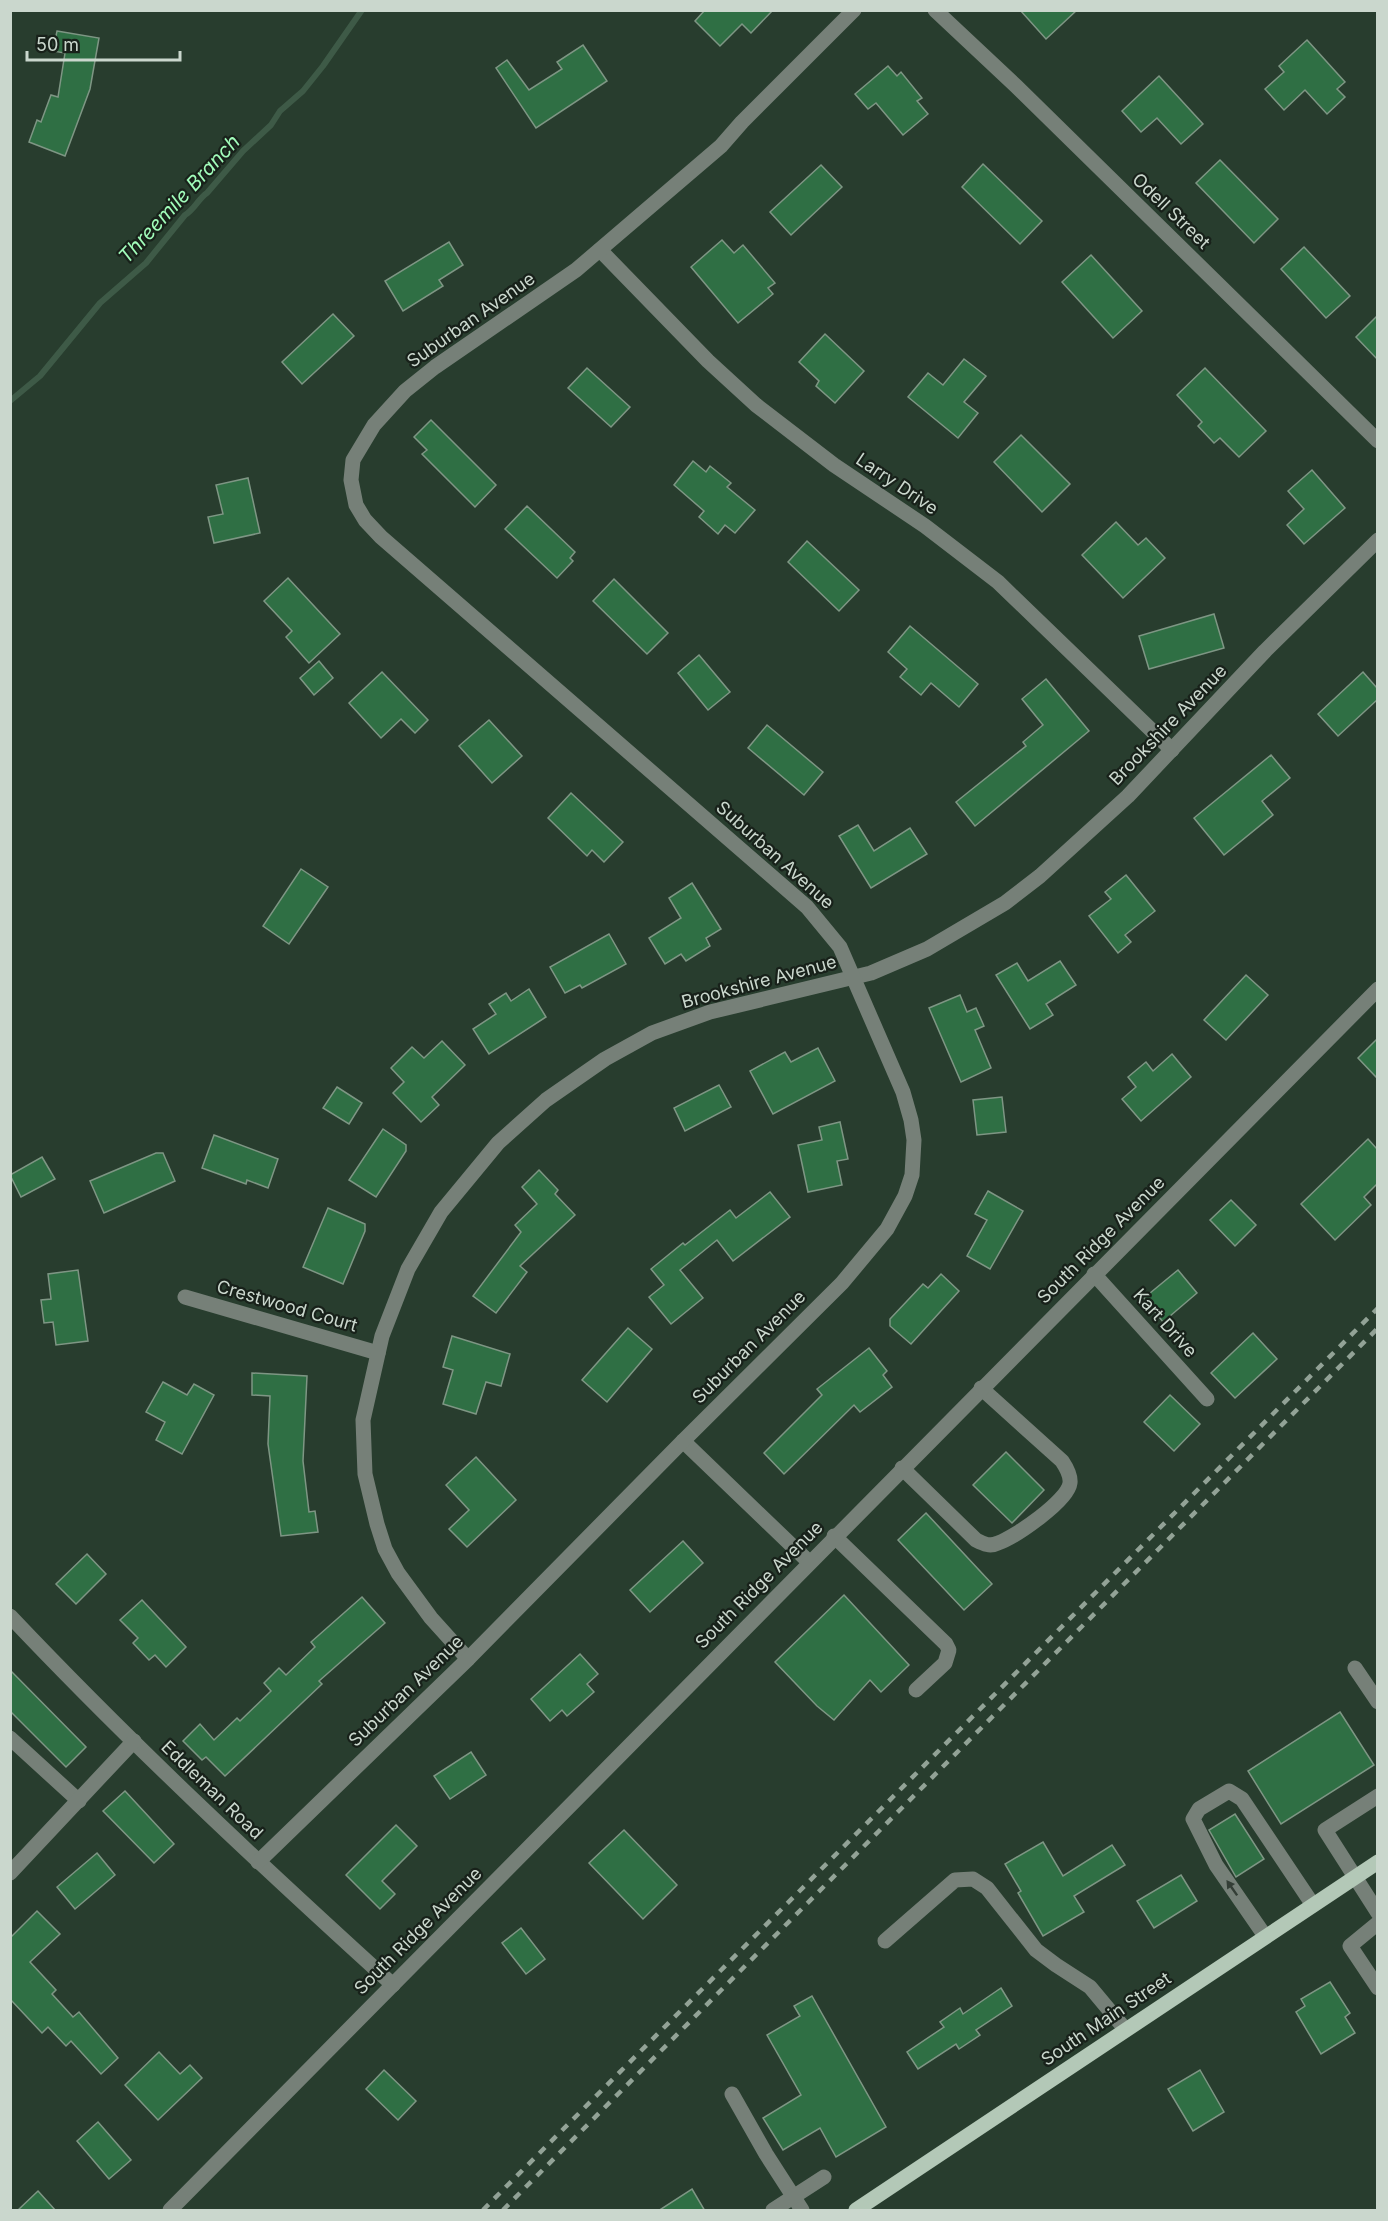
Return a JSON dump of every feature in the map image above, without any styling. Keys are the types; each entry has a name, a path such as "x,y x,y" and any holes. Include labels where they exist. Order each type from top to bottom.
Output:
{"main road":[{"name":"South Main Street","path":"856,2211 1377,1862"}],"street":[{"name":"Suburban Avenue","path":"258,1862 468,1659 842,1283 887,1229 905,1196 912,1175 914,1140 903,1092 840,947 807,907 381,537 365,520 356,505 351,480 353,460 374,425 405,391 435,366 576,270 600,250 720,146 854,10"},
{"name":"Odell Street","path":"935,10 1016,86 1377,441"},
{"name":"Larry Drive","path":"600,250 708,361 756,405 834,465 926,526 998,582 1172,750"},
{"name":"Brookshire Avenue","path":"468,1659 431,1618 398,1573 385,1549 364,1474 363,1420 382,1336 408,1269 441,1212 498,1143 546,1100 605,1059 652,1033 710,1012 871,973 927,949 1005,903 1040,876 1128,796 1265,651 1377,540"},
{"name":"South Ridge Avenue","path":"170,2211 808,1562 1377,989"},
{"name":"Kart Drive","path":"1094,1274 1207,1399"},
{"name":"Crestwood Court","path":"185,1297 378,1353"},
{"path":"902,1468 976,1540 987,1546 998,1543 1046,1513 1062,1499 1070,1484 1069,1472 1062,1461 981,1388"},
{"path":"683,1441 808,1562"},
{"path":"834,1536 946,1644 949,1650 945,1663 916,1690"},
{"name":"Eddleman Road","path":"12,1621 258,1862 393,1985"},
{"path":"1355,1668 1377,1702"},
{"path":"10,1738 79,1801"},
{"path":"10,1873 134,1742"},
{"path":"1265,1936 1212,1856 1193,1819 1199,1809 1229,1791 1242,1799 1313,1905"},
{"path":"1377,1796 1325,1830 1377,1913"},
{"path":"885,1941 955,1880 973,1879 987,1888 1036,1950 1090,1986 1125,2029"},
{"path":"1377,1923 1350,1946 1377,1988"},
{"path":"732,2094 802,2211"},
{"path":"773,2211 824,2177"}],"building":[{"path":"705,10 773,10 751,33 742,24 720,46 695,21"},
{"path":"1020,10 1077,10 1046,39"},
{"path":"57,31 99,38 90,89 65,156 29,142 37,120 41,122 51,95 58,97 65,53 53,51"},
{"path":"1307,40 1345,82 1337,89 1345,97 1327,114 1305,90 1284,110 1265,89 1284,72 1279,66"},
{"path":"583,45 607,81 536,128 496,68 507,60 529,90 562,69 557,62"},
{"path":"888,66 897,76 901,72 922,98 917,101 928,114 903,135 876,103 868,109 855,94"},
{"path":"1159,76 1203,124 1181,144 1157,118 1141,132 1122,111"},
{"path":"1220,160 1278,219 1254,243 1196,183"},
{"path":"983,164 1042,221 1020,244 962,187"},
{"path":"821,165 842,187 791,235 770,212"},
{"path":"722,240 734,253 743,245 775,283 768,288 773,294 738,323 691,267"},
{"path":"449,242 463,265 439,280 443,286 403,311 385,281"},
{"path":"1304,247 1350,296 1326,318 1281,269"},
{"path":"1091,255 1142,311 1113,338 1062,282"},
{"path":"333,314 354,336 302,384 282,362"},
{"path":"1377,316 1377,359 1356,337"},
{"path":"825,334 864,371 835,403 816,386 819,381 799,362"},
{"path":"964,359 986,376 964,402 978,413 958,438 908,397 928,373 943,385"},
{"path":"587,368 630,407 611,427 568,388"},
{"path":"1205,368 1266,431 1239,457 1220,438 1214,443 1198,426 1202,422 1177,395"},
{"path":"431,420 496,485 475,507 422,454 427,450 414,437"},
{"path":"1021,435 1070,484 1042,512 994,462"},
{"path":"693,461 706,472 710,466 731,483 727,487 755,510 735,533 725,525 718,534 699,517 704,511 674,485"},
{"path":"1312,470 1345,508 1304,544 1287,525 1304,509 1288,491"},
{"path":"248,478 260,533 214,543 208,517 223,514 216,485"},
{"path":"527,506 575,552 570,558 573,561 557,578 505,529"},
{"path":"1116,522 1138,545 1146,538 1165,558 1123,598 1082,555"},
{"path":"807,541 859,590 839,611 788,562"},
{"path":"288,578 340,634 309,663 286,637 292,631 264,601"},
{"path":"614,579 668,633 647,654 593,601"},
{"path":"1214,614 1224,648 1149,669 1139,636"},
{"path":"910,626 978,684 959,707 931,683 921,695 900,677 907,669 888,652"},
{"path":"699,655 730,692 708,710 678,673"},
{"path":"319,661 333,678 314,695 300,678"},
{"path":"382,672 428,720 415,733 401,719 381,738 349,703"},
{"path":"1363,672 1377,688 1377,700 1338,736 1318,714"},
{"path":"1046,679 1089,731 975,826 956,802 1026,746 1023,742 1043,725 1022,699"},
{"path":"489,720 522,756 492,783 459,746"},
{"path":"767,725 823,772 804,795 748,748"},
{"path":"1271,755 1290,778 1262,801 1273,815 1224,855 1194,818"},
{"path":"571,793 623,842 604,862 592,850 587,856 548,818"},
{"path":"858,825 874,851 910,828 927,854 871,888 839,836"},
{"path":"301,869 328,887 289,944 263,926"},
{"path":"1126,875 1155,911 1125,935 1131,942 1118,953 1089,916 1111,899 1105,892"},
{"path":"692,883 721,929 706,938 710,946 686,961 681,954 665,964 649,938 681,918 669,898"},
{"path":"609,934 626,964 582,988 580,985 565,993 550,967"},
{"path":"1060,961 1076,985 1046,1004 1053,1015 1030,1029 996,975 1017,963 1028,981"},
{"path":"1246,975 1268,995 1226,1040 1204,1020"},
{"path":"529,989 546,1017 489,1054 473,1029 496,1014 489,1004 506,993 511,1001"},
{"path":"960,995 967,1012 976,1008 984,1026 975,1030 991,1068 961,1082 929,1008"},
{"path":"1377,1039 1377,1078 1358,1058"},
{"path":"442,1041 465,1065 432,1097 439,1105 421,1122 393,1093 404,1082 391,1068 412,1047 424,1058"},
{"path":"818,1048 835,1081 773,1114 750,1071 785,1052 791,1062"},
{"path":"1172,1054 1191,1077 1141,1121 1122,1099 1136,1087 1128,1077 1146,1062 1153,1071"},
{"path":"719,1085 731,1107 685,1131 674,1108"},
{"path":"337,1087 362,1103 349,1124 323,1108"},
{"path":"1002,1097 1006,1132 977,1135 973,1100"},
{"path":"840,1122 848,1159 837,1161 842,1185 808,1192 798,1145 822,1140 819,1127"},
{"path":"383,1129 406,1145 406,1151 376,1197 349,1180"},
{"path":"214,1135 278,1159 268,1188 247,1180 246,1184 202,1168"},
{"path":"1368,1139 1377,1149 1377,1184 1364,1197 1371,1205 1335,1240 1301,1204"},
{"path":"156,1153 163,1153 175,1181 104,1213 90,1181"},
{"path":"42,1157 55,1179 21,1197 10,1175"},
{"path":"539,1170 558,1190 555,1194 575,1215 520,1266 527,1272 496,1313 473,1296 521,1232 515,1225 537,1204 522,1187"},
{"path":"988,1191 1023,1211 990,1269 967,1256 987,1220 975,1214"},
{"path":"770,1192 790,1217 733,1261 717,1240 680,1270 703,1298 671,1324 649,1297 664,1285 651,1269 730,1210 736,1218"},
{"path":"1231,1200 1256,1225 1235,1246 1210,1220"},
{"path":"328,1208 365,1224 365,1231 343,1284 303,1267"},
{"path":"78,1270 88,1341 56,1345 53,1322 44,1323 41,1300 51,1299 48,1274"},
{"path":"1178,1270 1197,1293 1163,1322 1144,1298"},
{"path":"941,1274 959,1291 911,1344 890,1326 890,1319 923,1284 928,1288"},
{"path":"628,1328 652,1349 607,1402 582,1380"},
{"path":"1253,1333 1277,1359 1235,1398 1211,1373"},
{"path":"452,1336 510,1354 501,1386 486,1382 476,1414 443,1404 453,1370 443,1367"},
{"path":"869,1348 887,1371 883,1375 892,1387 860,1412 854,1405 784,1474 764,1453 822,1395 817,1389"},
{"path":"252,1373 307,1376 303,1461 309,1512 315,1511 318,1532 281,1536 268,1444 270,1396 252,1395"},
{"path":"163,1382 187,1395 194,1384 214,1395 182,1454 156,1440 165,1422 146,1412"},
{"path":"1170,1395 1200,1424 1174,1451 1144,1422"},
{"path":"1006,1452 1044,1490 1012,1523 973,1485"},
{"path":"476,1457 516,1500 467,1547 449,1529 469,1510 446,1485"},
{"path":"926,1513 992,1584 964,1610 898,1540"},
{"path":"683,1541 703,1563 650,1612 630,1590"},
{"path":"87,1554 106,1574 76,1604 56,1584"},
{"path":"844,1595 909,1665 881,1692 870,1680 834,1720 817,1706 775,1662"},
{"path":"362,1597 385,1623 319,1681 322,1684 225,1776 206,1757 202,1760 183,1741 200,1724 214,1740 237,1718 240,1721 271,1691 264,1683 279,1668 286,1675 315,1647 311,1642"},
{"path":"142,1600 186,1647 166,1667 155,1655 149,1660 133,1643 138,1638 120,1620"},
{"path":"580,1654 598,1674 587,1684 594,1692 567,1716 562,1710 550,1721 531,1699"},
{"path":"10,1670 86,1747 66,1767 10,1711"},
{"path":"1340,1712 1374,1765 1281,1824 1248,1771"},
{"path":"471,1752 486,1775 450,1799 434,1776"},
{"path":"125,1791 174,1844 154,1863 103,1811"},
{"path":"1235,1814 1264,1859 1236,1877 1209,1830"},
{"path":"396,1825 417,1846 382,1881 395,1894 380,1909 346,1875"},
{"path":"624,1830 677,1885 643,1919 589,1863"},
{"path":"1043,1842 1063,1876 1112,1845 1125,1865 1074,1896 1084,1912 1043,1936 1018,1893 1021,1891 1005,1864"},
{"path":"97,1853 115,1875 75,1909 57,1887"},
{"path":"1181,1875 1197,1901 1154,1928 1137,1901"},
{"path":"37,1911 60,1934 30,1962 56,1990 52,1994 73,2017 79,2012 118,2058 101,2074 71,2041 66,2046 48,2027 42,2033 10,1999 10,1938"},
{"path":"521,1928 545,1959 526,1974 502,1943"},
{"path":"1330,1982 1350,2013 1345,2017 1355,2033 1321,2054 1296,2012 1305,2006 1301,1999"},
{"path":"1001,1988 1012,2006 976,2030 980,2035 959,2049 956,2044 918,2069 907,2052 944,2027 940,2022 960,2008 963,2014"},
{"path":"812,1996 886,2127 836,2157 820,2128 783,2150 763,2118 801,2095 767,2035 800,2016 794,2006"},
{"path":"159,2052 180,2074 190,2065 202,2078 158,2120 125,2085"},
{"path":"384,2070 416,2101 398,2120 366,2089"},
{"path":"1200,2070 1224,2112 1193,2131 1168,2089"},
{"path":"98,2122 131,2160 109,2179 77,2141"},
{"path":"692,2189 705,2211 658,2211"},
{"path":"38,2191 56,2211 17,2211"}],"waterway":[{"name":"Threemile Branch","path":"10,401 40,376 100,303 146,263 185,215 243,151 271,125 280,111 303,91 362,10"}],"railway":[{"path":"483,2210 1378,1308"},
{"path":"503,2210 1378,1328"}]}
